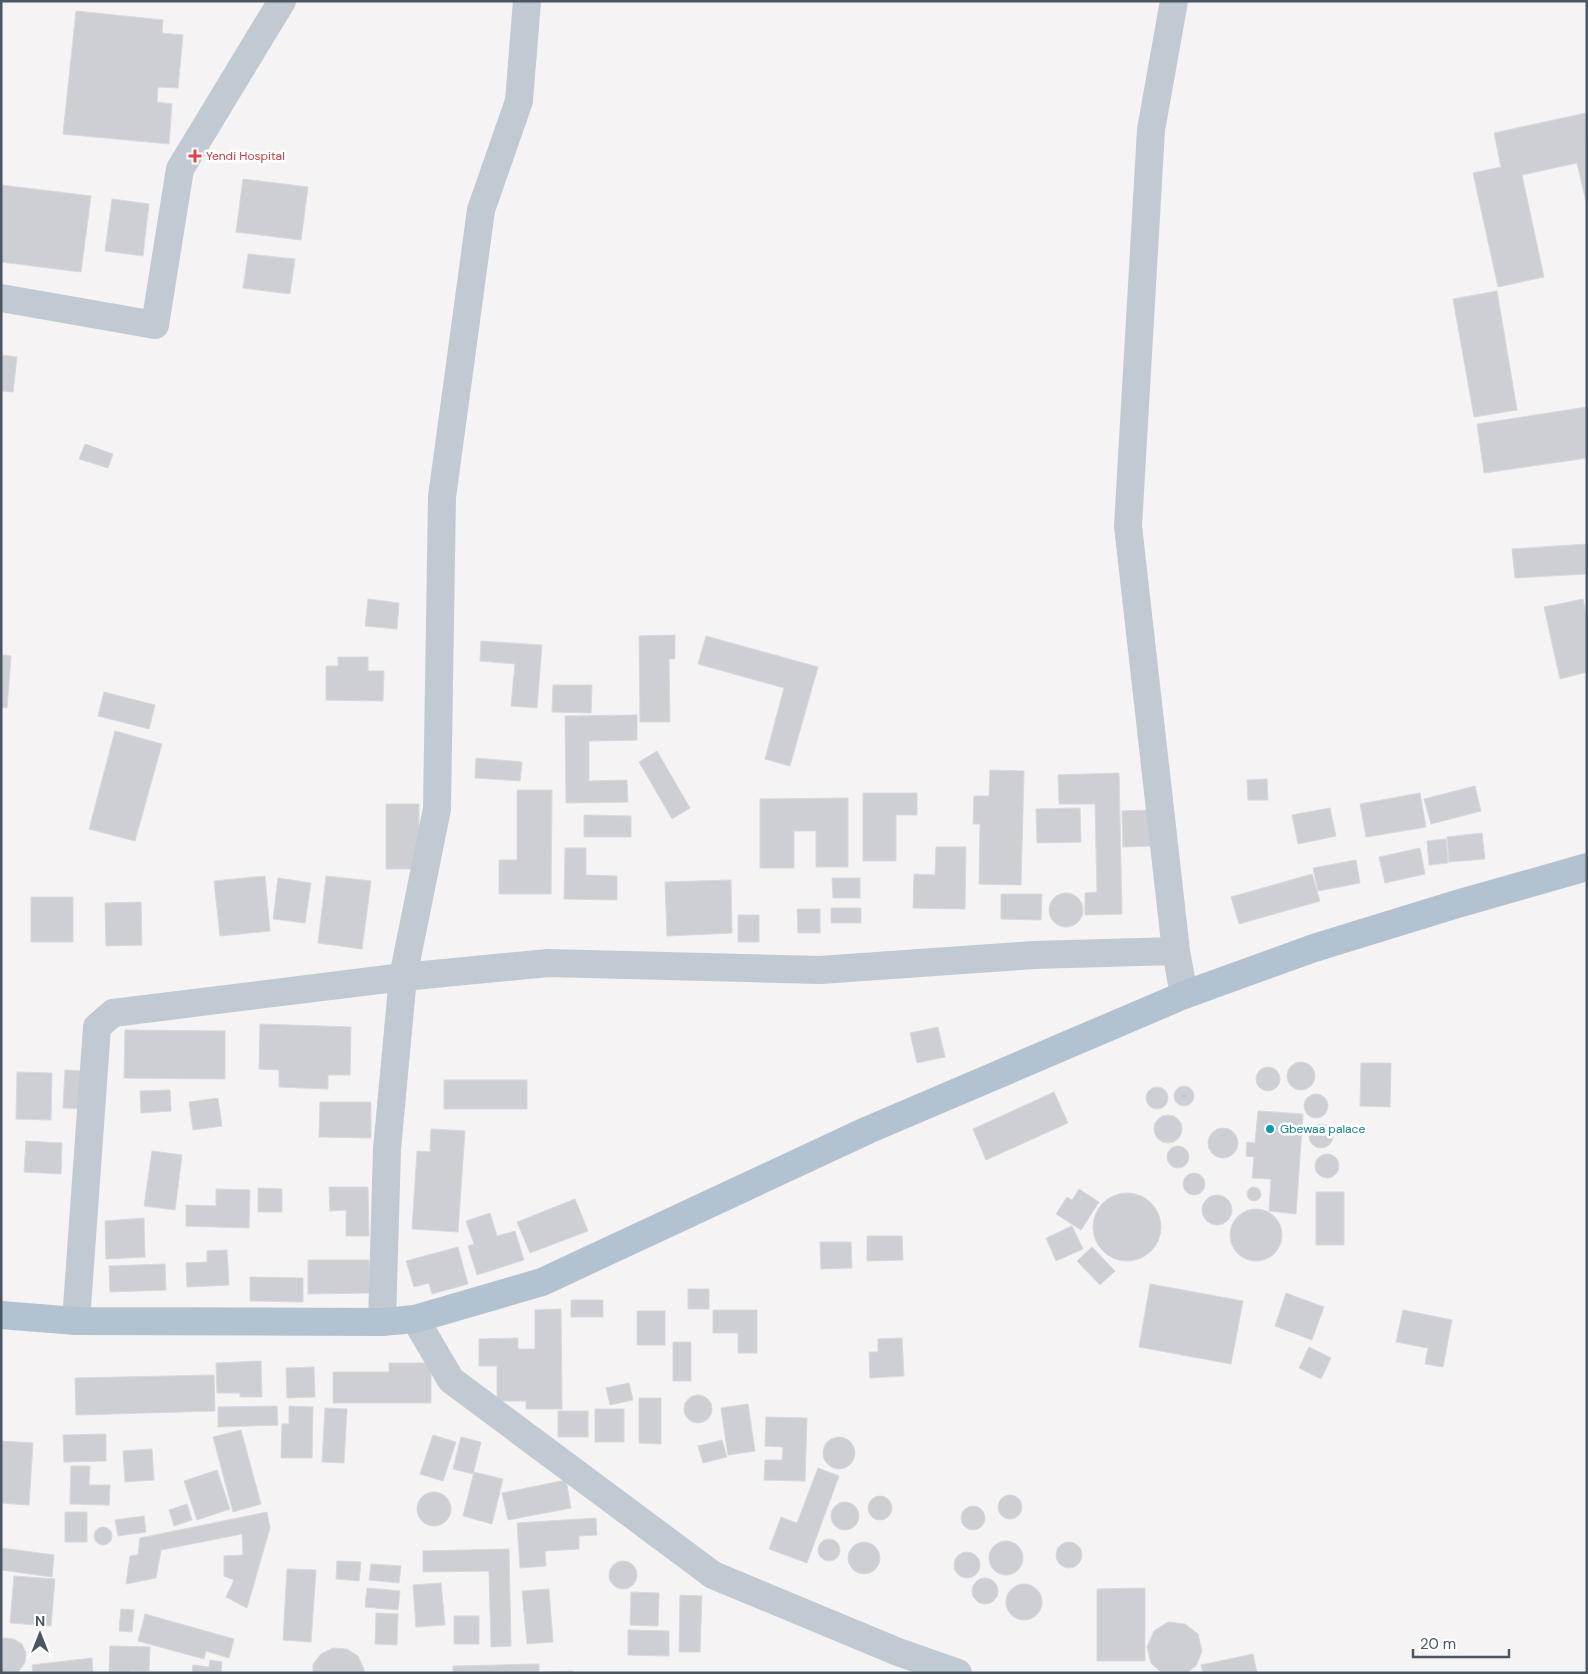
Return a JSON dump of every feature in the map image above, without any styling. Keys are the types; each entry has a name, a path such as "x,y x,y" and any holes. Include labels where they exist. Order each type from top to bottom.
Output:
{"main road":[{"path":"1,1315 76,1320 382,1322 415,1319 542,1282 868,1130 1184,995 1314,948 1457,904 1587,867"}],"street":[{"path":"1,298 155,325 180,169 282,1"},
{"path":"382,1322 387,1150 403,977 437,809 442,497 481,210 519,101 527,1"},
{"path":"1174,1 1151,130 1128,526 1176,951 1184,995"},
{"path":"76,1320 97,1027 113,1013 403,977 548,963 820,970 1034,955 1176,951"},
{"path":"415,1319 452,1380 713,1575 898,1652 958,1673"}],"building":[{"path":"76,11 163,20 162,33 183,35 178,88 158,87 157,102 172,104 169,144 63,134"},
{"path":"1586,113 1587,206 1577,163 1522,175 1544,277 1498,287 1473,173 1501,167 1494,133"},
{"path":"243,179 308,187 301,240 236,232"},
{"path":"1,185 91,196 81,272 1,262"},
{"path":"112,199 149,204 143,256 105,251"},
{"path":"248,254 295,259 290,294 243,288"},
{"path":"1497,291 1517,410 1474,417 1453,299"},
{"path":"1,355 17,357 13,392 1,391"},
{"path":"1587,407 1587,458 1484,473 1477,424"},
{"path":"85,444 113,454 108,468 79,459"},
{"path":"1587,544 1587,574 1515,578 1512,549"},
{"path":"368,599 399,603 397,629 365,626"},
{"path":"1583,599 1587,619 1587,672 1560,679 1544,607"},
{"path":"675,635 675,659 669,659 670,722 640,722 639,636"},
{"path":"706,636 818,667 790,766 765,759 784,688 698,664"},
{"path":"481,641 542,645 537,708 511,706 515,664 480,661"},
{"path":"1,655 11,656 7,708 1,707"},
{"path":"338,657 368,657 368,671 384,671 383,701 326,700 326,666 338,666"},
{"path":"553,685 592,685 591,713 552,712"},
{"path":"104,692 155,705 149,729 98,716"},
{"path":"637,715 637,740 589,741 589,781 627,780 628,802 566,803 565,716"},
{"path":"115,731 162,744 135,841 89,829"},
{"path":"657,751 690,808 672,819 639,762"},
{"path":"476,758 522,762 520,781 475,778"},
{"path":"990,770 1024,771 1021,885 979,884 980,824 973,824 974,796 989,796"},
{"path":"1119,773 1122,914 1085,915 1085,893 1097,892 1095,804 1059,804 1058,775"},
{"path":"1267,779 1268,800 1248,800 1247,780"},
{"path":"1475,786 1481,811 1431,824 1424,799"},
{"path":"517,790 552,790 551,894 499,894 499,860 517,860"},
{"path":"863,793 917,793 917,815 896,815 896,861 863,861"},
{"path":"1420,793 1426,827 1366,837 1360,804"},
{"path":"848,798 848,867 816,867 816,831 794,831 794,868 760,868 760,799"},
{"path":"386,804 419,804 419,869 386,869"},
{"path":"1080,808 1081,842 1037,843 1036,809"},
{"path":"1330,808 1336,836 1298,844 1292,815"},
{"path":"1150,810 1152,846 1123,847 1122,811"},
{"path":"584,815 631,816 631,837 584,837"},
{"path":"1482,833 1485,859 1449,862 1447,837"},
{"path":"1446,839 1448,863 1429,865 1427,841"},
{"path":"936,847 966,847 965,909 913,908 914,874 935,875"},
{"path":"565,848 586,848 586,875 617,876 617,900 564,899"},
{"path":"1420,848 1425,874 1385,883 1379,857"},
{"path":"1356,860 1360,883 1318,891 1313,868"},
{"path":"1312,874 1320,901 1239,924 1231,897"},
{"path":"265,876 270,931 220,936 214,881"},
{"path":"326,876 371,881 362,949 318,943"},
{"path":"278,878 311,883 305,923 273,919"},
{"path":"832,878 860,878 860,898 833,898"},
{"path":"731,880 732,933 667,936 665,882"},
{"path":"1066,893 1078,898 1083,910 1078,922 1066,927 1054,922 1049,910 1054,898"},
{"path":"1001,894 1042,894 1041,920 1001,919"},
{"path":"31,897 73,897 73,942 31,942"},
{"path":"141,902 142,945 106,946 105,903"},
{"path":"831,908 861,908 861,923 831,923"},
{"path":"797,909 820,909 820,933 798,933"},
{"path":"738,915 759,915 759,942 738,942"},
{"path":"260,1024 351,1027 350,1075 328,1075 328,1089 279,1087 279,1070 259,1069"},
{"path":"938,1027 945,1057 917,1063 910,1033"},
{"path":"125,1030 225,1031 225,1079 124,1078"},
{"path":"1301,1062 1311,1066 1315,1076 1311,1086 1301,1090 1291,1086 1287,1076 1291,1066"},
{"path":"1361,1063 1391,1063 1390,1107 1360,1106"},
{"path":"1268,1067 1273,1068 1279,1074 1279,1084 1273,1090 1268,1091 1263,1090 1257,1084 1256,1079 1257,1074 1263,1068"},
{"path":"65,1070 81,1071 80,1109 63,1108"},
{"path":"17,1072 52,1073 51,1120 16,1119"},
{"path":"444,1080 527,1080 527,1109 444,1109"},
{"path":"1180,1086 1188,1086 1194,1092 1194,1100 1188,1106 1180,1106 1174,1100 1174,1092"},
{"path":"1157,1087 1167,1094 1168,1098 1161,1108 1157,1109 1147,1102 1146,1098 1153,1088"},
{"path":"170,1090 171,1111 141,1113 140,1091"},
{"path":"1054,1092 1068,1123 986,1160 973,1129"},
{"path":"1316,1094 1321,1095 1327,1101 1327,1111 1321,1117 1316,1118 1311,1117 1305,1111 1304,1106 1305,1101 1311,1095"},
{"path":"218,1098 222,1126 193,1130 189,1102"},
{"path":"320,1102 371,1102 371,1138 319,1137"},
{"path":"1258,1111 1303,1114 1296,1214 1269,1211 1271,1179 1252,1178 1254,1157 1246,1156 1247,1142 1255,1143"},
{"path":"1168,1115 1178,1119 1182,1129 1178,1139 1168,1143 1158,1139 1154,1129 1158,1119"},
{"path":"1321,1124 1330,1127 1333,1136 1330,1145 1321,1148 1312,1145 1309,1136 1312,1127"},
{"path":"1223,1128 1234,1132 1238,1143 1234,1154 1223,1158 1212,1154 1208,1143 1212,1132"},
{"path":"431,1129 465,1131 458,1232 412,1229 417,1151 430,1152"},
{"path":"26,1141 62,1143 61,1174 24,1172"},
{"path":"1178,1146 1188,1153 1189,1157 1182,1167 1178,1168 1168,1161 1167,1157 1174,1147"},
{"path":"152,1151 182,1155 175,1210 144,1206"},
{"path":"1327,1154 1336,1157 1339,1166 1336,1175 1327,1178 1318,1175 1315,1166 1318,1157"},
{"path":"1194,1173 1204,1180 1205,1184 1198,1194 1194,1195 1184,1188 1183,1184 1190,1174"},
{"path":"329,1187 368,1187 369,1236 346,1236 346,1210 330,1211"},
{"path":"1254,1187 1259,1189 1261,1194 1259,1199 1254,1201 1249,1199 1247,1194 1249,1189"},
{"path":"258,1188 282,1189 282,1212 258,1212"},
{"path":"216,1189 250,1190 249,1228 186,1226 186,1205 216,1206"},
{"path":"1079,1189 1099,1202 1081,1230 1056,1214 1067,1197 1072,1200"},
{"path":"1316,1192 1344,1192 1344,1245 1316,1245"},
{"path":"1127,1193 1140,1196 1151,1203 1158,1214 1161,1227 1158,1240 1151,1251 1140,1258 1127,1261 1114,1258 1103,1251 1096,1240 1093,1227 1096,1214 1103,1203 1114,1196"},
{"path":"1217,1195 1223,1196 1231,1204 1231,1216 1223,1224 1217,1225 1211,1224 1203,1216 1202,1210 1203,1204 1211,1196"},
{"path":"575,1199 588,1231 530,1253 517,1222"},
{"path":"1256,1209 1266,1211 1274,1217 1280,1225 1282,1235 1280,1245 1274,1253 1266,1259 1256,1261 1246,1259 1238,1253 1232,1245 1230,1235 1232,1225 1238,1217 1246,1211"},
{"path":"490,1213 497,1236 515,1231 524,1260 477,1275 468,1246 474,1244 466,1221"},
{"path":"144,1218 145,1257 106,1259 105,1221"},
{"path":"1072,1226 1083,1249 1056,1261 1046,1238"},
{"path":"867,1236 902,1236 903,1260 867,1261"},
{"path":"820,1242 851,1242 852,1268 821,1269"},
{"path":"458,1247 468,1284 432,1294 429,1283 414,1287 406,1261"},
{"path":"1092,1247 1115,1271 1100,1285 1077,1261"},
{"path":"227,1250 229,1285 187,1287 186,1263 207,1262 207,1251"},
{"path":"308,1260 369,1260 370,1293 308,1294"},
{"path":"165,1264 166,1290 110,1292 109,1266"},
{"path":"250,1277 303,1278 303,1302 250,1301"},
{"path":"1150,1284 1243,1301 1231,1364 1139,1347"},
{"path":"688,1289 709,1289 709,1309 688,1309"},
{"path":"1286,1293 1324,1307 1312,1340 1275,1326"},
{"path":"571,1300 603,1300 603,1317 571,1317"},
{"path":"561,1309 562,1409 526,1409 526,1401 497,1401 497,1366 479,1366 479,1339 518,1338 518,1349 535,1349 535,1310"},
{"path":"713,1310 757,1310 757,1353 738,1353 738,1333 713,1333"},
{"path":"1403,1310 1452,1320 1443,1367 1425,1364 1428,1348 1396,1342"},
{"path":"637,1311 665,1311 665,1345 637,1345"},
{"path":"902,1338 904,1376 870,1378 869,1352 878,1352 878,1339"},
{"path":"673,1342 691,1342 691,1381 673,1381"},
{"path":"1309,1347 1331,1358 1321,1379 1299,1368"},
{"path":"261,1361 262,1397 240,1397 240,1393 217,1393 216,1363"},
{"path":"389,1363 431,1363 431,1403 333,1403 333,1372 389,1372"},
{"path":"314,1367 315,1397 287,1398 286,1368"},
{"path":"214,1375 215,1411 76,1415 75,1378"},
{"path":"629,1383 633,1400 610,1405 606,1388"},
{"path":"698,1395 708,1399 712,1409 708,1419 698,1423 688,1419 684,1409 688,1399"},
{"path":"639,1398 661,1398 661,1444 639,1443"},
{"path":"748,1404 755,1451 728,1455 721,1408"},
{"path":"277,1406 278,1425 218,1427 218,1407"},
{"path":"289,1406 313,1407 312,1458 281,1458 282,1424 289,1424"},
{"path":"325,1408 347,1409 344,1463 322,1462"},
{"path":"595,1409 624,1409 624,1442 595,1442"},
{"path":"558,1411 588,1411 588,1437 558,1437"},
{"path":"766,1417 807,1418 805,1481 764,1480 765,1460 782,1460 783,1447 765,1446"},
{"path":"241,1430 261,1504 233,1512 213,1437"},
{"path":"106,1434 106,1461 64,1462 63,1435"},
{"path":"433,1435 456,1442 443,1481 420,1474"},
{"path":"461,1437 481,1442 473,1474 453,1469"},
{"path":"839,1437 845,1438 850,1442 854,1447 854,1459 850,1464 845,1468 839,1469 833,1468 828,1464 824,1459 823,1453 824,1447 828,1442 833,1438"},
{"path":"722,1440 727,1457 703,1463 698,1446"},
{"path":"1,1441 33,1443 29,1505 1,1503"},
{"path":"152,1449 154,1480 125,1482 123,1451"},
{"path":"71,1466 90,1466 89,1485 110,1485 109,1505 70,1504"},
{"path":"818,1468 839,1476 807,1563 769,1549 781,1517 797,1523"},
{"path":"217,1470 230,1509 197,1520 184,1481"},
{"path":"474,1472 503,1479 492,1524 463,1516"},
{"path":"566,1480 571,1508 508,1520 502,1493"},
{"path":"434,1492 441,1493 446,1497 450,1502 450,1516 446,1521 441,1525 434,1526 427,1525 422,1521 418,1516 417,1509 418,1502 422,1497 427,1493"},
{"path":"1010,1495 1019,1498 1022,1507 1019,1516 1010,1519 1001,1516 998,1507 1001,1498"},
{"path":"875,1496 885,1496 892,1503 892,1513 885,1520 875,1520 868,1513 868,1503"},
{"path":"845,1502 855,1506 859,1516 855,1526 845,1530 835,1526 831,1516 835,1506"},
{"path":"187,1504 192,1520 174,1526 169,1510"},
{"path":"968,1506 978,1506 985,1513 985,1523 978,1530 968,1530 961,1523 961,1513"},
{"path":"65,1512 87,1512 87,1542 65,1542"},
{"path":"267,1512 270,1528 247,1608 226,1597 234,1580 224,1576 224,1556 243,1555 242,1534 161,1550 156,1578 126,1584 130,1556 138,1555 140,1538"},
{"path":"144,1516 146,1532 118,1536 115,1520"},
{"path":"596,1518 597,1535 579,1536 579,1549 545,1551 546,1566 520,1568 517,1523"},
{"path":"99,1527 107,1527 112,1532 110,1543 99,1545 94,1540 94,1532"},
{"path":"829,1539 837,1542 840,1550 837,1558 829,1561 821,1558 818,1550 821,1542"},
{"path":"1006,1541 1013,1542 1018,1546 1022,1551 1022,1565 1018,1570 1013,1574 1006,1575 999,1574 994,1570 990,1565 989,1558 990,1551 994,1546 999,1542"},
{"path":"864,1542 876,1546 880,1558 876,1570 864,1574 852,1570 848,1558 852,1546"},
{"path":"1069,1542 1078,1546 1082,1555 1078,1564 1069,1568 1060,1564 1056,1555 1060,1546"},
{"path":"1,1548 54,1555 52,1577 1,1570"},
{"path":"509,1549 511,1646 491,1647 489,1571 423,1572 423,1551"},
{"path":"967,1552 976,1556 980,1565 976,1574 967,1578 958,1574 954,1565 958,1556"},
{"path":"337,1561 361,1562 359,1581 336,1579"},
{"path":"623,1561 633,1565 637,1575 633,1585 623,1589 613,1585 609,1575 613,1565"},
{"path":"371,1564 401,1566 399,1583 369,1580"},
{"path":"287,1569 316,1570 311,1642 283,1640"},
{"path":"14,1576 55,1579 51,1626 10,1623"},
{"path":"985,1578 994,1582 998,1591 994,1600 985,1604 976,1600 972,1591 976,1582"},
{"path":"441,1583 445,1625 416,1627 413,1585"},
{"path":"1024,1584 1031,1585 1037,1589 1041,1595 1041,1609 1037,1615 1031,1619 1024,1620 1017,1619 1011,1615 1007,1609 1006,1602 1007,1595 1011,1589 1017,1585"},
{"path":"367,1588 400,1591 398,1610 365,1607"},
{"path":"1145,1588 1145,1661 1097,1661 1097,1589"},
{"path":"549,1589 553,1642 527,1644 522,1591"},
{"path":"631,1592 659,1593 658,1626 630,1625"},
{"path":"680,1595 702,1596 700,1652 679,1652"},
{"path":"121,1609 134,1610 132,1632 119,1631"},
{"path":"376,1613 398,1614 397,1645 375,1644"},
{"path":"145,1614 234,1639 229,1658 206,1651 204,1659 138,1641"},
{"path":"454,1616 479,1616 479,1644 454,1644"},
{"path":"1168,1622 1185,1624 1198,1634 1202,1651 1196,1666 1186,1673 1162,1673 1151,1663 1147,1647 1154,1631"},
{"path":"628,1630 669,1631 669,1656 628,1655"},
{"path":"1,1639 14,1639 22,1644 26,1653 25,1663 15,1673 1,1673"},
{"path":"110,1646 150,1647 149,1671 109,1673"},
{"path":"333,1648 347,1649 358,1656 364,1673 313,1673 313,1664 321,1654"},
{"path":"1253,1654 1257,1673 1203,1673 1201,1665"},
{"path":"92,1658 93,1673 33,1673 32,1665"},
{"path":"210,1660 222,1662 221,1673 192,1673 193,1665 209,1667"},
{"path":"539,1664 539,1673 453,1673 453,1666"},
{"path":"573,1671 573,1673 543,1673 543,1672"}],"place":[{"name":"Yendi Hospital","path":"195,156"},
{"name":"Gbewaa palace","path":"1270,1129"}]}
